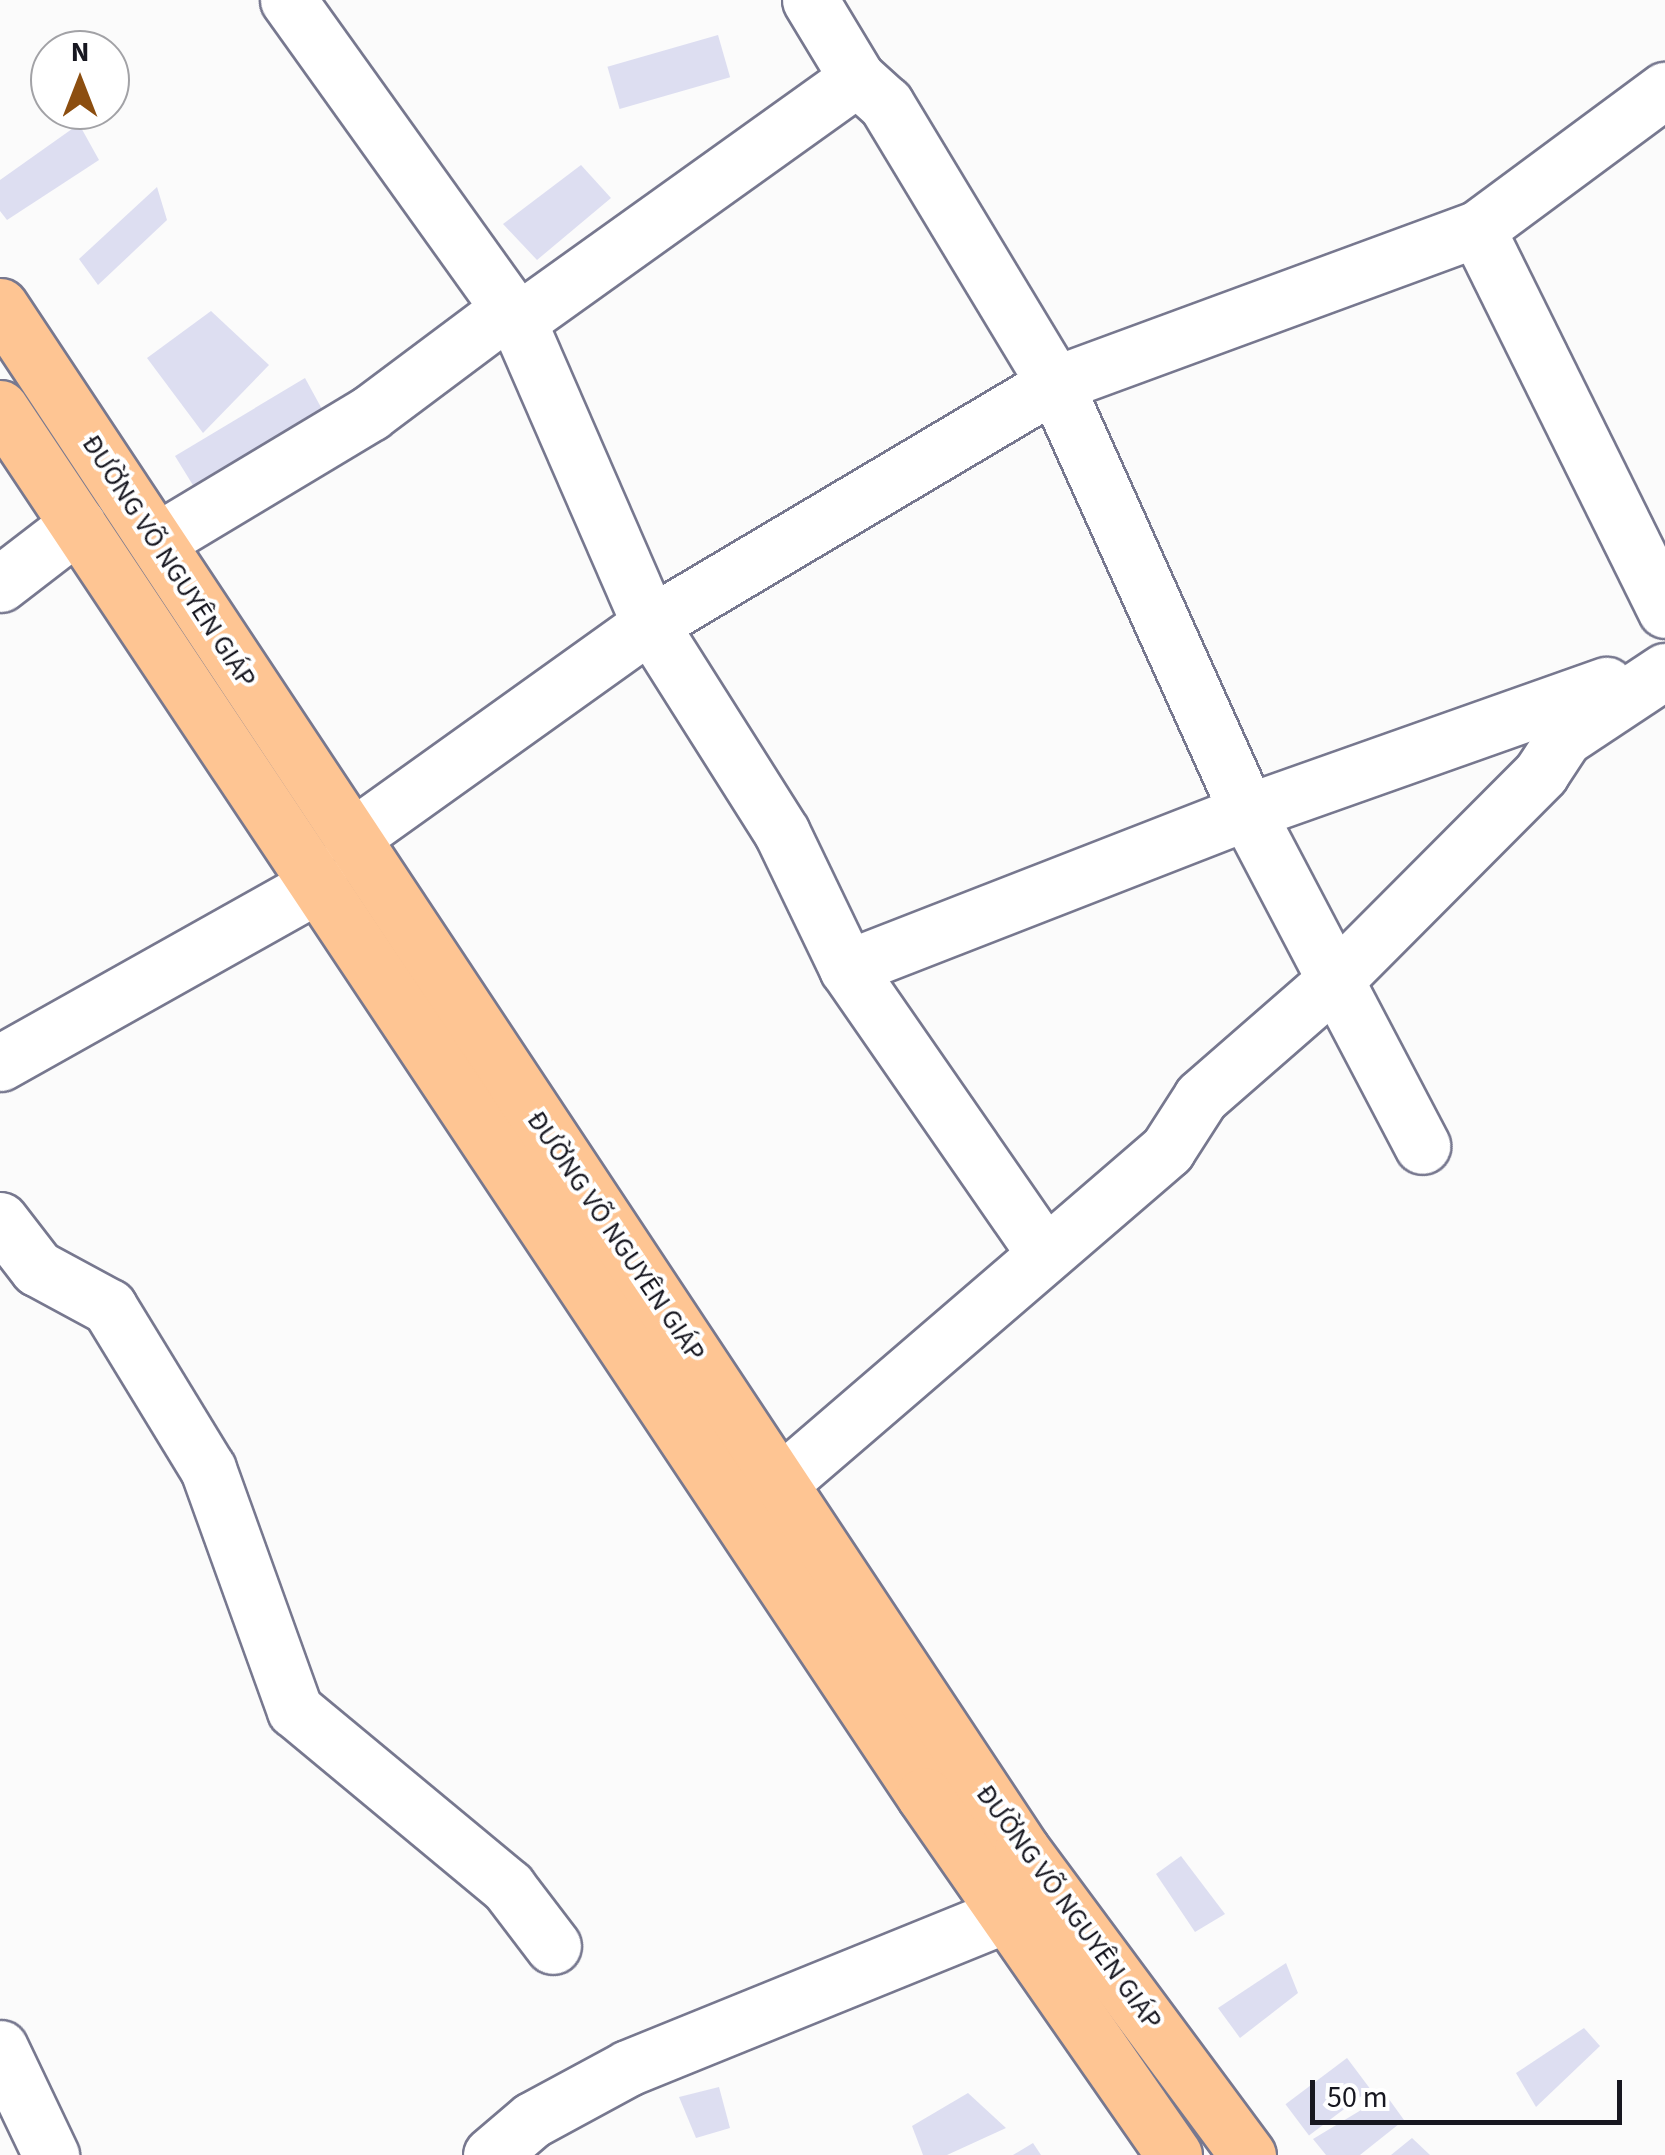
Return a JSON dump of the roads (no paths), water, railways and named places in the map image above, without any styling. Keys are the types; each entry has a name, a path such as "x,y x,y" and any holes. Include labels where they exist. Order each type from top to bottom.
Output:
{"main road":[{"name":"ĐƯỜNG VÕ NGUYÊN GIÁP","path":"0,306 1022,1850 1248,2155"},
{"name":"ĐƯỜNG VÕ NGUYÊN GIÁP","path":"0,408 1174,2155"},
{"path":"1138,2102 1186,2068"}],"street":[{"path":"288,0 514,315 650,624 782,833 847,968 1042,1251"},
{"path":"810,0 857,78 886,104 1055,384 1247,812 1422,1146"},
{"path":"156,541 370,413 857,78"},
{"path":"351,838 650,624 1055,384 1477,229 1665,90"},
{"path":"1477,229 1665,610"},
{"path":"0,584 78,524"},
{"path":"847,968 1247,812 1665,668"},
{"path":"780,1483 1042,1251 1166,1150 1201,1097 1334,982 1541,774 1564,738 1665,668"},
{"path":"0,1063 319,884"},
{"path":"0,1220 37,1268 109,1307 208,1469 295,1710 508,1887 553,1946"},
{"path":"491,2155 532,2120 628,2068 1009,1913"},
{"path":"0,2048 51,2155"}]}
